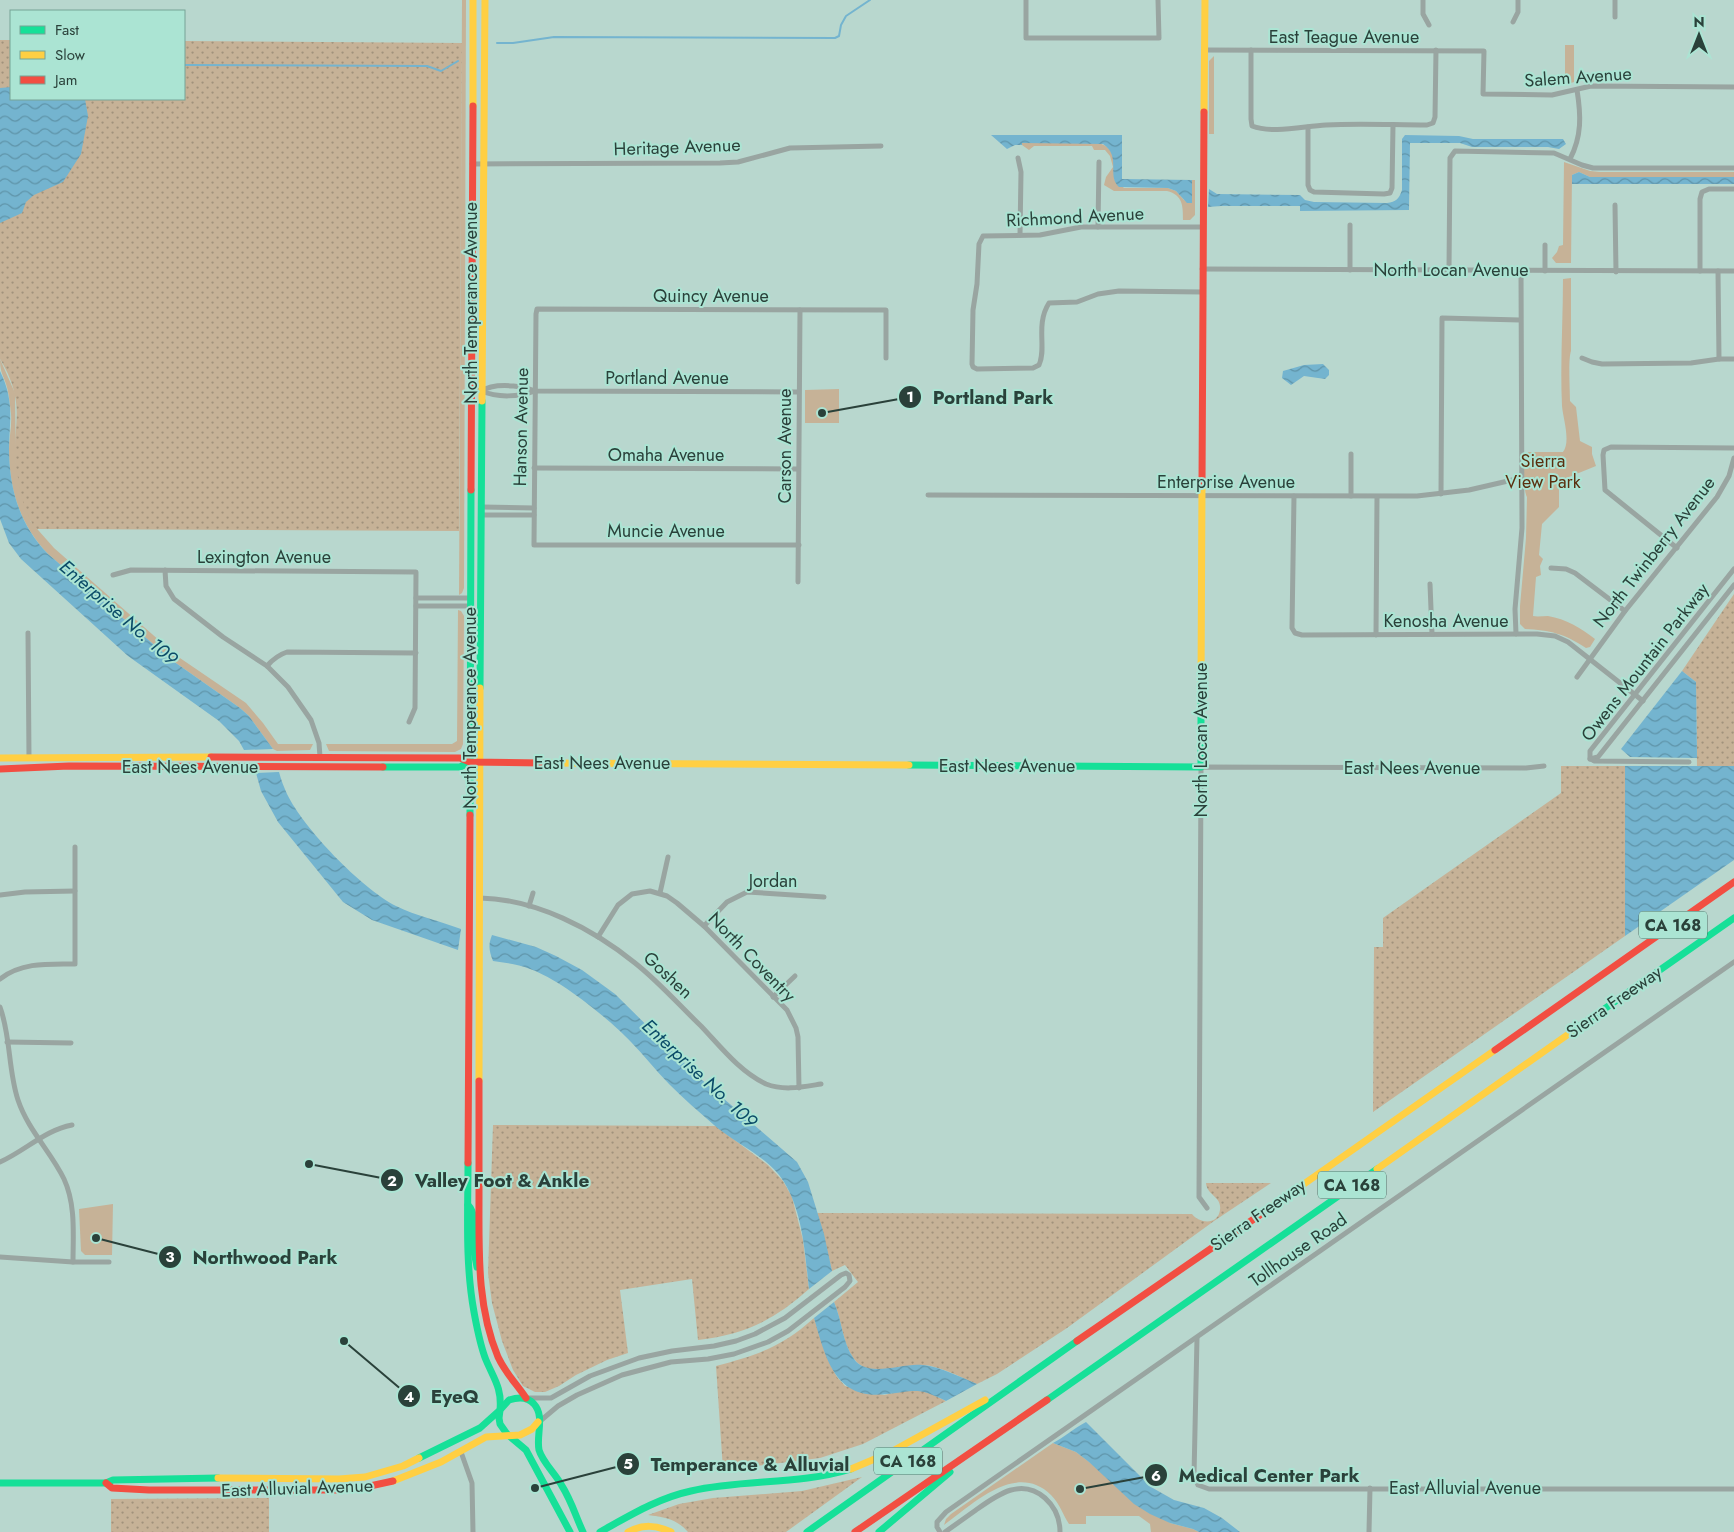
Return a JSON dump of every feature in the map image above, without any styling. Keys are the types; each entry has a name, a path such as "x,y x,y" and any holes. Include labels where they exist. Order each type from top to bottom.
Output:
{"main road":[{"name":"North Temperance Avenue","path":"473,0 468,1265 470,1292 483,1353 500,1385 500,1410"},
{"name":"North Temperance Avenue","path":"484,0 480,1279 484,1309 497,1353 509,1378 526,1398"},
{"name":"North Locan Avenue","path":"1201,767 1202,227 1205,0"},
{"name":"East Nees Avenue","path":"0,758 121,756 460,758 470,762 1201,767"},
{"path":"0,764 23,763 29,758"},
{"name":"East Nees Avenue","path":"0,769 70,766 460,768 470,762"},
{"name":"Sierra Freeway","path":"807,1532 1008,1389 1206,1253 1734,882"},
{"name":"Sierra Freeway","path":"855,1532 1734,918"},
{"path":"468,1205 473,1212 474,1258 480,1279"},
{"path":"600,1532 642,1508 690,1491 828,1475 853,1468 900,1448 974,1405 1008,1389"},
{"path":"570,1532 526,1450 509,1435 500,1423 500,1410 504,1404 511,1400 526,1398 537,1408 539,1414 538,1441 541,1454 560,1481 583,1532"},
{"name":"East Alluvial Avenue","path":"0,1482 106,1483 113,1480 148,1479 339,1479 365,1477 397,1469 460,1439 480,1428 500,1410"},
{"path":"509,1435 526,1434 538,1422"},
{"name":"East Alluvial Avenue","path":"106,1483 112,1488 149,1490 358,1489 396,1481 461,1452 486,1437 509,1435"},
{"path":"879,1532 947,1475 970,1453"},
{"path":"628,1532 649,1525 664,1528 671,1532"}],"street":[{"path":"1026,0 1026,38 1158,38 1158,0"},
{"path":"1423,0 1423,14 1429,25"},
{"path":"1513,22 1518,12 1518,0"},
{"path":"1615,0 1615,17"},
{"name":"East Teague Avenue","path":"1204,50 1484,51 1483,94"},
{"path":"1251,50 1251,119 1252,126 1259,129 1328,125 1427,125 1433,122 1435,117 1436,50"},
{"name":"Salem Avenue","path":"1483,94 1552,95 1591,86 1734,87"},
{"path":"1570,159 1577,146 1579,133 1580,108 1577,90"},
{"path":"1308,126 1308,185 1310,190 1314,192 1384,194 1390,193 1392,188 1393,125"},
{"name":"Heritage Avenue","path":"472,164 720,164 790,148 881,146"},
{"path":"1450,270 1450,158 1455,151 1546,152 1554,153 1593,168 1734,168"},
{"path":"1018,158 1021,172 1020,236"},
{"path":"1098,227 1099,162"},
{"path":"1700,271 1700,199 1702,192 1709,189 1734,189"},
{"path":"1615,205 1616,272"},
{"path":"1350,224 1350,270"},
{"name":"Richmond Avenue","path":"1202,227 1082,227 1040,235 983,236 978,250 977,284 973,310 973,367 977,369 1033,368 1039,366 1042,324 1045,308 1048,303 1077,302 1098,294 1113,292 1202,292"},
{"path":"1545,245 1545,270"},
{"name":"North Locan Avenue","path":"1202,269 1734,271"},
{"path":"1516,634 1515,609 1522,528 1521,270"},
{"path":"1718,271 1719,359"},
{"name":"Quincy Avenue","path":"537,309 886,310 886,358"},
{"name":"Hanson Avenue","path":"534,545 537,309"},
{"name":"Carson Avenue","path":"798,582 800,310"},
{"path":"1441,494 1442,318 1520,320"},
{"path":"1582,358 1602,364 1690,363 1734,359"},
{"name":"Portland Avenue","path":"471,391 482,391 492,387 525,387 535,391 798,392"},
{"path":"1677,548 1605,490 1604,450 1610,448 1734,448"},
{"path":"1351,454 1351,496"},
{"name":"North Twinberry Avenue","path":"1590,658 1724,486 1734,458"},
{"name":"Omaha Avenue","path":"534,468 798,469"},
{"name":"Enterprise Avenue","path":"928,495 1377,497 1441,494 1469,490 1521,478"},
{"name":"Kenosha Avenue","path":"1294,496 1292,628 1295,633 1302,635 1537,634 1555,636 1568,642 1590,658 1643,701"},
{"path":"1376,634 1377,497"},
{"path":"482,511 534,508"},
{"path":"482,511 534,515"},
{"name":"Muncie Avenue","path":"534,545 799,545"},
{"path":"1551,568 1575,573 1625,611"},
{"name":"Lexington Avenue","path":"113,575 131,570 416,572 416,598"},
{"path":"165,570 166,586 174,599 205,624 268,666 288,687 311,720 319,743 320,757"},
{"name":"Owens Mountain Parkway","path":"1734,570 1590,751 1590,759 1598,757 1734,585"},
{"path":"1430,584 1432,634"},
{"path":"409,722 415,708 416,598 470,602"},
{"path":"416,606 470,602"},
{"path":"28,633 29,758"},
{"path":"268,666 273,659 287,652 416,653"},
{"path":"1577,677 1590,658"},
{"path":"1590,759 1594,761 1689,762"},
{"name":"East Nees Avenue","path":"1201,767 1526,768 1544,766"},
{"name":"North Locan Avenue","path":"1201,767 1199,1197 1207,1208"},
{"path":"0,979 13,970 30,965 75,964 75,847"},
{"path":"598,937 613,911 623,899 640,892 660,893 668,857"},
{"path":"0,894 75,892"},
{"name":"Jordan","path":"704,926 727,902 747,892 824,896"},
{"path":"529,906 534,893"},
{"name":"North Coventry","path":"660,893 677,902 704,926 786,1010 796,1028 799,1046 799,1088"},
{"name":"Goshen","path":"480,898 501,899 529,906 562,918 598,937 636,964 657,982 745,1071 764,1083 777,1087 799,1088 821,1084"},
{"name":"Tollhouse Road","path":"940,1532 937,1522 946,1512 1734,962"},
{"path":"773,997 795,976"},
{"path":"0,1007 4,1019 12,1076 18,1101 27,1122 64,1179 68,1191 73,1226 73,1262"},
{"path":"7,1042 71,1042"},
{"path":"0,1162 10,1158 58,1127 72,1124"},
{"path":"0,1257 73,1262 109,1262"},
{"path":"526,1398 539,1400 551,1398 596,1374 639,1358 736,1341 786,1318 843,1274 848,1274 850,1277 849,1283 845,1287 788,1331 768,1342 734,1354 708,1359 671,1362 622,1375 577,1395 558,1406 538,1422"},
{"name":"East Alluvial Avenue","path":"1196,1338 1194,1475 1198,1485 1209,1489 1734,1489"},
{"path":"461,1452 472,1483 473,1532"},
{"path":"1369,1532 1370,1488"},
{"path":"945,1532 999,1494 1017,1489 1030,1490 1046,1499 1055,1510 1060,1532"}],"green space":[{"path":"462,0 466,0 464,588 459,595"},
{"path":"0,40 10,40 10,100 185,100 185,41 462,43 459,531 36,529 30,521 19,491 15,458 16,402 10,379 0,359"},
{"path":"1565,45 1574,45 1574,82 1565,85"},
{"path":"1214,56 1214,134 1209,134 1209,61"},
{"path":"1094,142 1107,147 1113,155 1114,179 1124,188 1168,188 1176,191 1184,200 1192,203 1192,180 1195,180 1195,215 1190,220 1183,220 1182,206 1179,198 1167,191 1114,191 1104,185 1106,177 1113,167 1110,156 1105,150 1094,150 1092,146 1034,146 1029,150 1022,145 1022,143"},
{"path":"1564,162 1590,171 1600,172 1734,172 1734,177 1590,177 1579,172 1572,175 1571,263 1556,263 1552,258 1559,246 1563,245"},
{"name":"Sierra View Park","path":"1571,278 1570,401 1576,407 1580,441 1592,447 1596,466 1559,481 1559,507 1542,524 1539,555 1543,559 1540,566 1541,575 1536,577 1533,616 1555,617 1579,628 1595,639 1590,647 1586,648 1564,636 1542,630 1525,629 1520,624 1526,538 1527,497 1524,480 1525,463 1528,452 1563,452 1566,442 1561,390 1563,279"},
{"path":"0,359 15,393 16,467 22,499 31,522 54,548 177,656 246,703 278,744 313,744 310,750 277,751 273,749 249,716 240,708 173,661 48,554 38,543 23,519 11,478 9,449 11,414 8,391"},
{"path":"839,389 839,423 805,423 805,390"},
{"path":"1734,594 1734,766 1697,766 1696,682 1682,671"},
{"path":"458,610 464,616 463,744 461,749 455,752 329,751 326,744 452,744 457,741"},
{"path":"1561,766 1625,766 1625,936 1373,1112 1374,947 1383,947 1383,918 1561,793"},
{"path":"493,1125 716,1126 768,1165 783,1181 792,1197 803,1240 809,1289 783,1310 758,1324 730,1334 698,1340 692,1279 620,1290 628,1353 607,1360 545,1392 535,1392 523,1386 513,1370 502,1341 492,1303 488,1273"},
{"path":"1206,1183 1271,1183 1214,1221 1067,1328 997,1374 977,1384 942,1369 922,1365 886,1369 868,1368 855,1360 847,1347 834,1302 858,1282 845,1265 832,1271 817,1213 1192,1214 1199,1220 1208,1221 1219,1215 1220,1205 1209,1191"},
{"path":"113,1204 112,1255 85,1255 81,1251 79,1209"},
{"path":"814,1318 831,1366 845,1386 884,1395 918,1390 946,1401 863,1444 820,1458 723,1470 716,1366 768,1349 791,1336"},
{"path":"1053,1443 1076,1452 1170,1523 1199,1532 1151,1532 1150,1524 1139,1516 1086,1516 1086,1524 1069,1524 1051,1495 1038,1486 1024,1482 1009,1484 995,1489 981,1497 944,1525 946,1519 951,1514"},
{"path":"862,1477 786,1532 688,1532 675,1521 648,1515 679,1504 713,1498 802,1491"},
{"path":"269,1498 269,1532 111,1532 111,1499"}],"water":[{"path":"10,87 10,100 85,100 88,116 81,154 63,182 34,195 26,202 22,213 0,223 0,88"},
{"path":"991,135 1122,135 1122,179 1192,180 1192,203 1187,203 1176,191 1168,188 1119,187 1115,182 1112,155 1103,144 1022,143 1022,145 1015,145 1007,149"},
{"path":"1405,135 1459,136 1473,139 1563,139 1566,144 1559,149 1548,147 1472,147 1460,143 1410,143 1409,210 1300,211 1300,206 1208,207 1209,189 1217,194 1300,195 1305,200 1314,202 1393,202 1398,198 1402,190 1402,139"},
{"path":"1579,172 1590,177 1734,177 1734,184 1572,184 1572,175"},
{"path":"1323,364 1329,370 1329,375 1325,379 1304,376 1291,385 1282,378 1283,371 1304,365"},
{"path":"0,371 9,400 9,462 14,491 23,518 38,542 48,554 173,661 240,708 249,716 273,749 244,750 239,741 219,721 128,656 21,559 9,543 0,519"},
{"path":"1682,671 1696,682 1697,758 1630,757 1621,749"},
{"path":"1625,766 1734,766 1734,860 1625,936"},
{"path":"279,772 287,794 306,824 351,872 367,886 396,906 461,929 458,950 372,920 343,902 278,822 261,791 256,773"},
{"path":"492,935 536,947 556,956 582,970 615,994 701,1079 797,1162 808,1182 824,1234 832,1271 809,1289 802,1234 795,1207 784,1182 770,1165 723,1132 697,1110 669,1084 621,1032 584,1001 542,974 521,966 493,961 489,948"},
{"path":"834,1302 847,1345 854,1359 860,1365 877,1369 915,1365 930,1366 977,1384 946,1401 917,1391 869,1394 855,1391 844,1384 829,1362 814,1318"},
{"path":"1086,1422 1151,1487 1174,1500 1204,1508 1222,1518 1240,1532 1199,1532 1170,1523 1150,1514 1134,1504 1076,1452 1053,1443"}],"waterway":[{"path":"497,43 513,43 554,37 835,38 839,36 841,25 846,16 870,0"},
{"path":"185,65 427,66 441,71 458,61"}],"traffic: fast":[{"path":"480,688 482,401"},
{"path":"470,815 471,490"},
{"path":"909,765 1201,767 1201,687"},
{"path":"383,767 460,767 470,762"},
{"path":"1570,1033 1734,918"},
{"path":"419,1458 480,1428 500,1410 499,1390 482,1348 471,1294 468,1238 468,1163"},
{"path":"1047,1400 1377,1169"},
{"path":"468,1205 474,1221 474,1251 477,1267"},
{"path":"807,1532 1077,1341"},
{"path":"570,1532 526,1450 507,1434 500,1424 500,1410 509,1400 526,1399 532,1402 537,1409 540,1420 539,1450 565,1491 583,1532"},
{"path":"600,1532 655,1503 679,1494 711,1487 812,1478 851,1469"},
{"path":"879,1532 950,1472"},
{"path":"0,1483 106,1483 113,1480 218,1478"}],"traffic: slow":[{"path":"473,0 473,106"},
{"path":"482,401 485,0"},
{"path":"1204,112 1205,0"},
{"path":"1201,687 1202,485"},
{"path":"479,1081 480,688"},
{"path":"0,758 211,757"},
{"path":"543,763 909,765"},
{"path":"1377,1169 1570,1033"},
{"path":"1264,1212 1495,1050"},
{"path":"851,1469 889,1453 985,1400"},
{"path":"393,1481 441,1462 486,1437 520,1435 532,1429 538,1422"},
{"path":"218,1478 339,1479 365,1477 403,1466 419,1458"},
{"path":"628,1532 650,1526 671,1532"}],"traffic: jam":[{"path":"471,490 473,106"},
{"path":"1202,485 1204,112"},
{"path":"211,757 460,758 470,762 543,763"},
{"path":"0,769 69,766 383,767"},
{"path":"468,1163 470,815"},
{"path":"1495,1050 1734,882"},
{"path":"479,1081 479,1239 483,1299 486,1319 498,1357 526,1398"},
{"path":"1077,1341 1264,1212"},
{"path":"855,1532 1047,1400"},
{"path":"106,1483 112,1488 149,1490 338,1490 393,1481"}],"place":[{"name":"Portland Park","path":"822,413"},
{"name":"Valley Foot & Ankle","path":"309,1164"},
{"name":"Northwood Park","path":"96,1238"},
{"name":"EyeQ","path":"344,1341"},
{"name":"Temperance & Alluvial","path":"535,1488"},
{"name":"Medical Center Park","path":"1080,1489"}],"water label":[{"name":"Enterprise No. 109","path":"119,612"},
{"name":"Enterprise No. 109","path":"700,1073"}]}
